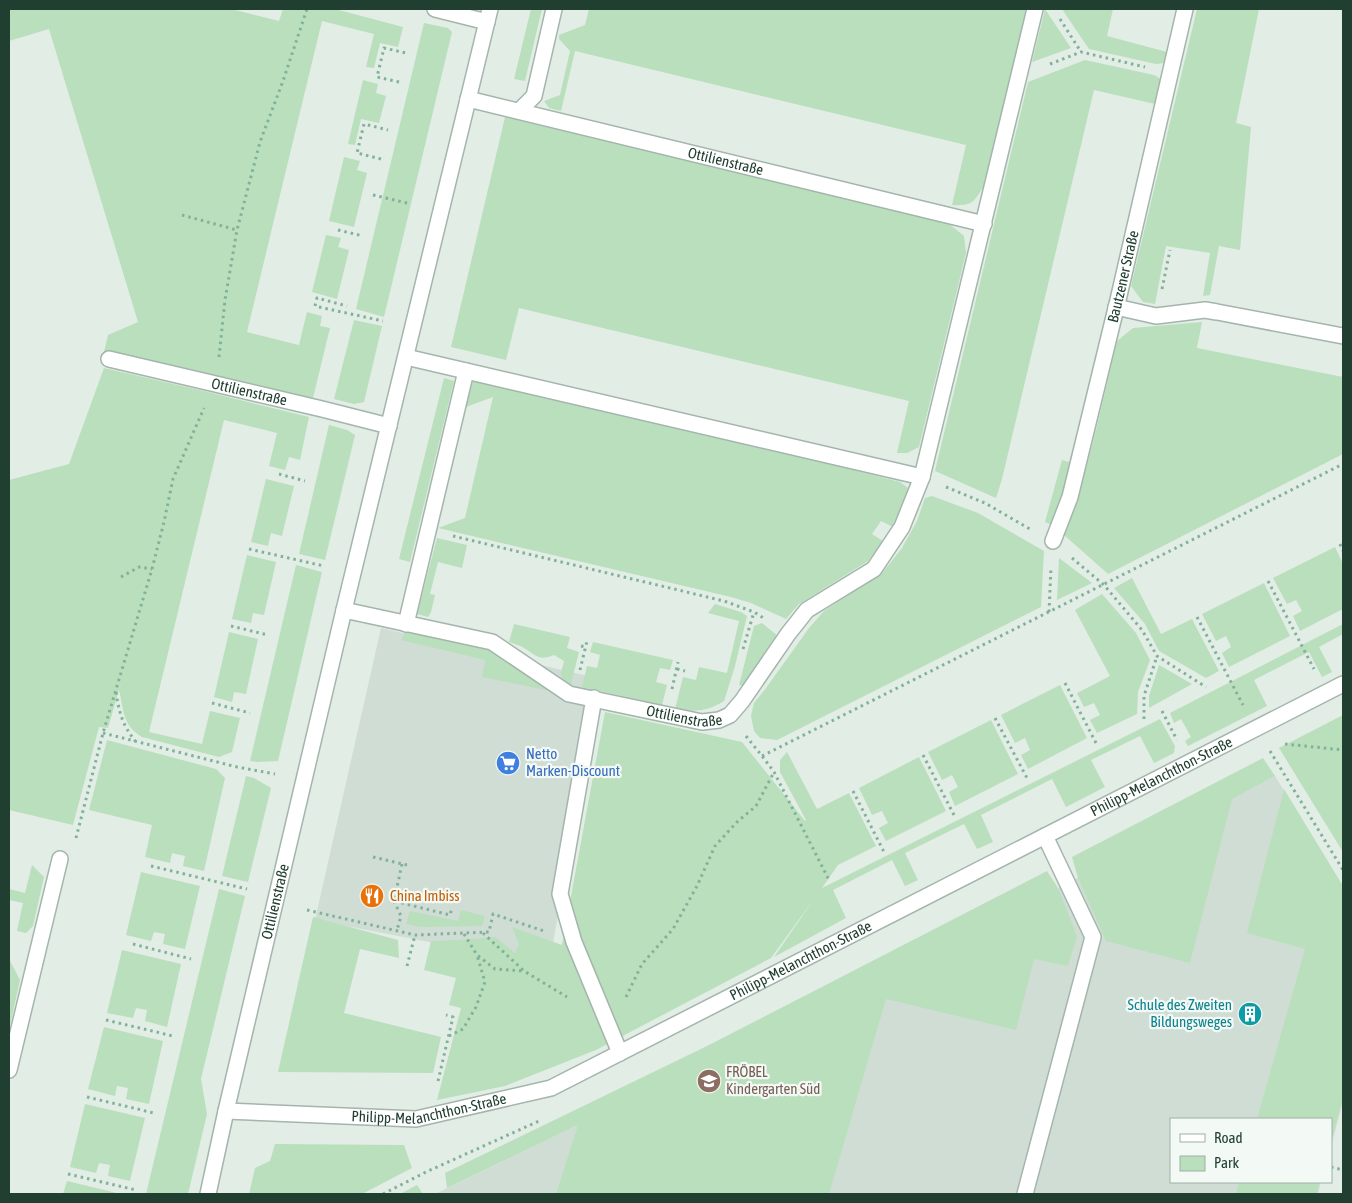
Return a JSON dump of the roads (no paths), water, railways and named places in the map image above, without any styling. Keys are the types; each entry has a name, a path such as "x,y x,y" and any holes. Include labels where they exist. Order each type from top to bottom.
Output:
{"street":[{"name":"Ottilienstraße","path":"208,1194 344,610 488,15 435,9"},
{"path":"519,111 534,96 554,9"},
{"name":"Ottilienstraße","path":"344,610 492,642 569,694 702,722 719,720 730,715 807,610 874,570 902,528 922,477 1035,9"},
{"name":"Bautzener Straße","path":"1053,541 1070,497 1185,9"},
{"name":"Ottilienstraße","path":"468,100 984,224"},
{"path":"1116,307 1156,316 1205,310 1343,336"},
{"path":"406,357 922,477"},
{"name":"Ottilienstraße","path":"109,359 389,426"},
{"path":"406,624 466,371"},
{"name":"Philipp-Melanchthon-Straße","path":"226,1111 416,1119 551,1088 1343,684"},
{"path":"594,698 560,894 574,942 620,1053"},
{"path":"1025,1194 1093,937 1045,836"},
{"path":"9,1070 60,858"}],"place":[{"name":"Netto Marken-Discount","path":"508,763"},
{"name":"China Imbiss","path":"372,896"},
{"name":"Schule des Zweiten Bildungsweges","path":"1250,1014"},
{"name":"FRÖBEL Kindergarten Süd","path":"709,1081"}]}
